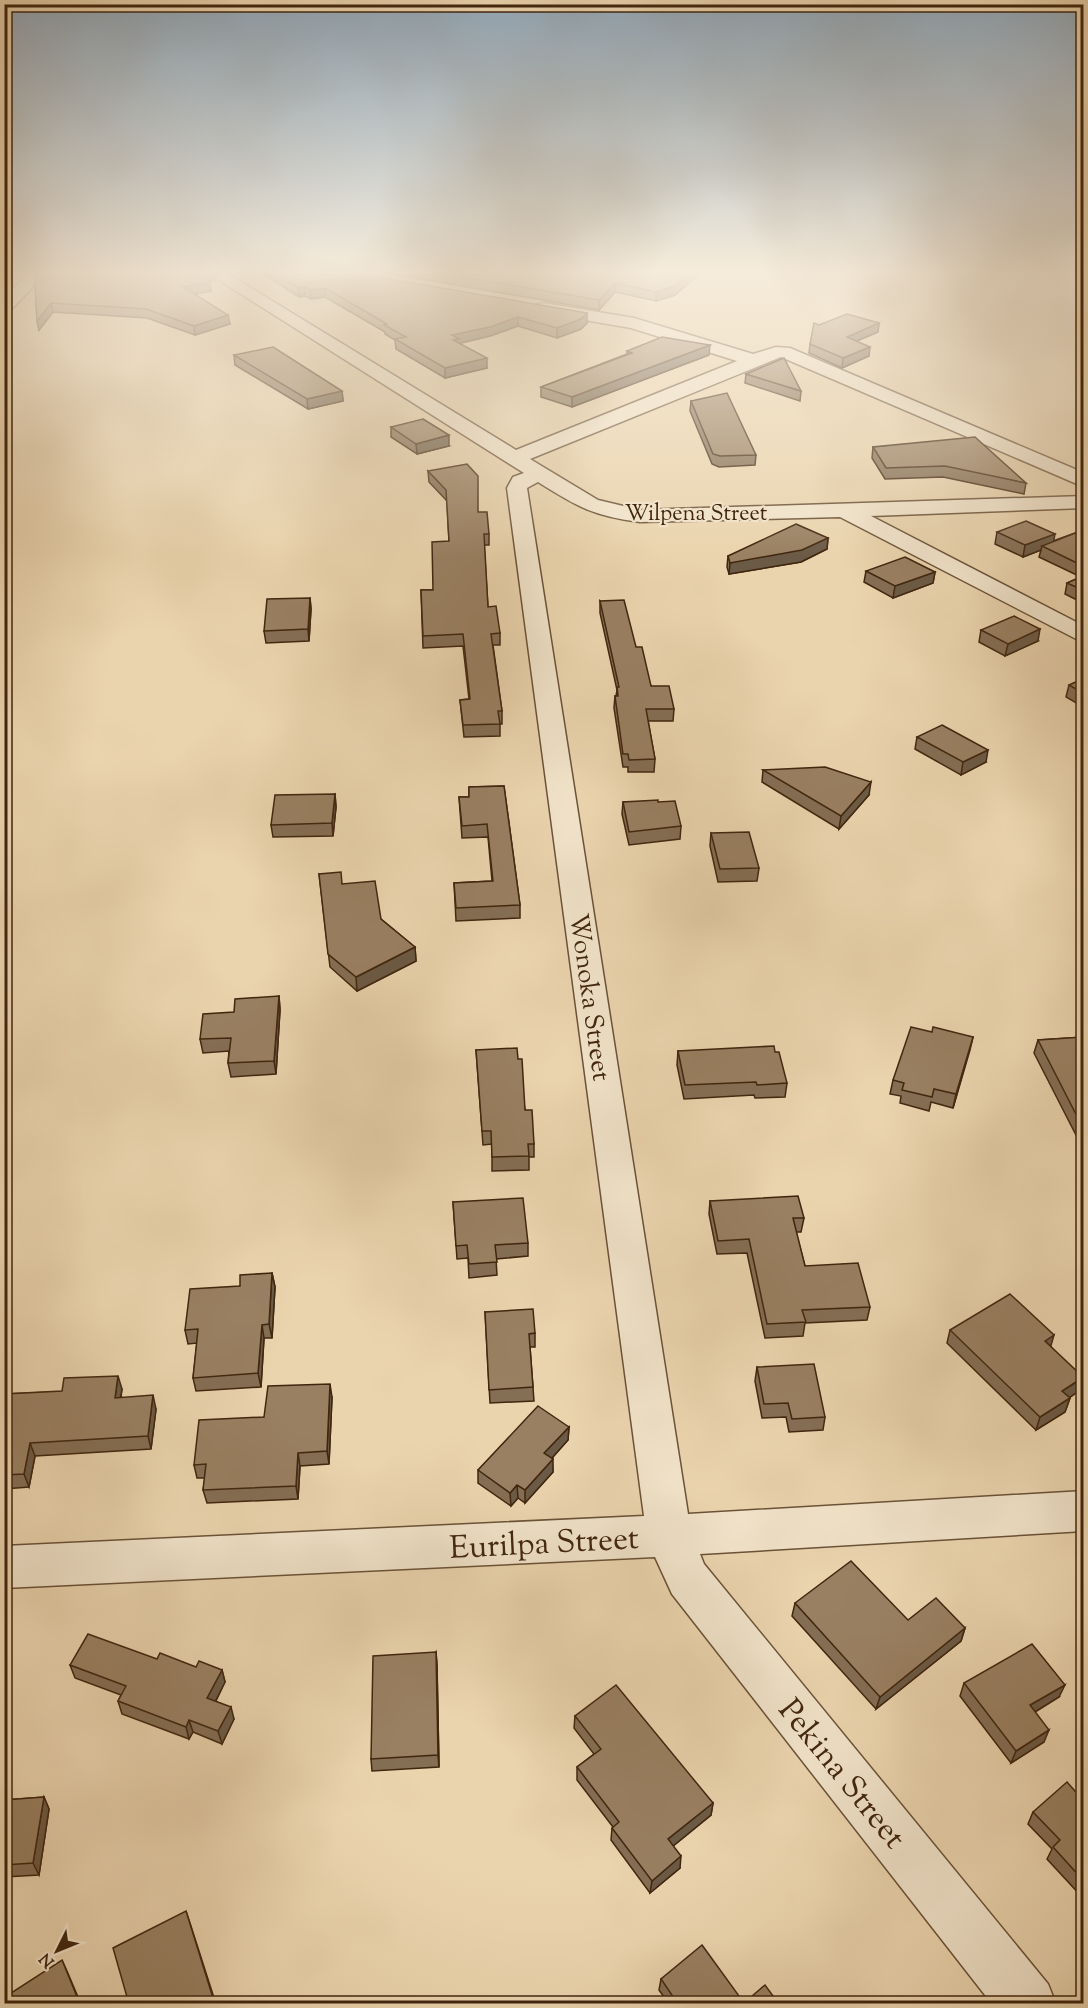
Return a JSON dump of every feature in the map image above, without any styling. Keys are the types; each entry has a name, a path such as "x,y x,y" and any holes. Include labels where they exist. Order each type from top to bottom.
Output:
{"street":[{"name":"Wilpena Street","path":"371,369 590,505 612,512 640,516 1083,502"},
{"path":"528,466 735,369"},
{"path":"823,369 1083,481"},
{"name":"Wonoka Street","path":"528,466 517,488 669,1536"},
{"name":"Wilpena Street","path":"844,510 1083,636"},
{"name":"Eurilpa Street","path":"4,1567 669,1536 1083,1511"},
{"name":"Pekina Street","path":"669,1536 688,1579 1028,2004"}],"building":[{"path":"257,369 307,369 342,391 307,399"},
{"path":"590,369 647,369 572,397 541,387"},
{"path":"759,369 790,369 801,391 746,374"},
{"path":"727,393 756,455 720,456 713,454 691,401"},
{"path":"423,419 449,435 416,444 391,427"},
{"path":"975,437 1026,483 945,466 886,468 873,447"},
{"path":"467,464 478,476 478,512 487,512 489,534 484,534 488,607 496,606 500,633 491,634 502,711 498,711 500,724 463,725 460,700 470,699 463,634 423,636 421,590 433,590 432,542 449,541 446,490 428,471"},
{"path":"1026,521 1055,534 1025,545 997,532"},
{"path":"796,524 828,538 802,550 730,563 728,556"},
{"path":"1083,530 1083,566 1042,546"},
{"path":"905,557 935,572 895,586 866,571"},
{"path":"1083,576 1083,590 1067,583"},
{"path":"310,598 308,629 264,631 267,599"},
{"path":"624,600 636,647 642,647 651,686 669,686 674,709 646,709 655,759 629,760 628,754 623,754 615,696 618,696 617,687 619,687 600,601"},
{"path":"1014,616 1040,629 1008,644 981,630"},
{"path":"1083,679 1083,693 1069,685"},
{"path":"942,725 988,750 963,762 917,737"},
{"path":"825,767 871,782 841,816 763,770"},
{"path":"504,786 520,905 456,908 454,883 493,881 487,824 462,826 459,797 469,797 469,787"},
{"path":"335,794 332,823 271,825 275,795"},
{"path":"658,800 658,802 675,801 681,826 629,832 623,802"},
{"path":"749,832 759,868 720,869 711,833"},
{"path":"341,872 342,884 375,881 381,919 415,947 356,977 328,954 319,874"},
{"path":"279,996 274,1061 228,1063 231,1038 200,1039 203,1014 234,1012 235,999"},
{"path":"911,1027 932,1032 933,1027 973,1037 956,1094 934,1089 932,1097 902,1090 904,1083 893,1080"},
{"path":"1083,1037 1083,1126 1082,1126 1038,1040"},
{"path":"774,1046 775,1052 779,1052 787,1083 685,1085 678,1051"},
{"path":"517,1048 518,1059 522,1059 525,1110 532,1110 534,1144 528,1144 529,1156 492,1157 491,1131 482,1131 476,1050"},
{"path":"798,1196 804,1218 793,1218 805,1266 858,1263 870,1307 802,1310 806,1322 767,1324 749,1239 718,1241 710,1201"},
{"path":"523,1198 528,1243 495,1245 497,1262 469,1264 467,1245 456,1246 453,1202"},
{"path":"272,1273 269,1324 262,1325 258,1373 193,1378 198,1329 185,1330 190,1289 240,1286 240,1275"},
{"path":"1010,1294 1054,1335 1045,1341 1083,1377 1062,1391 1070,1398 1040,1417 950,1330"},
{"path":"533,1309 535,1333 529,1334 533,1387 489,1390 485,1312"},
{"path":"814,1364 825,1417 792,1419 788,1403 764,1404 757,1367"},
{"path":"118,1376 115,1398 153,1395 148,1436 30,1443 24,1474 4,1475 4,1394 62,1391 64,1378"},
{"path":"330,1384 327,1451 298,1453 296,1486 203,1490 206,1464 194,1465 199,1420 264,1417 268,1386"},
{"path":"538,1406 569,1427 544,1453 553,1459 525,1490 517,1485 510,1493 478,1470"},
{"path":"851,1561 908,1620 936,1598 965,1628 880,1697 795,1603"},
{"path":"88,1634 157,1659 160,1653 196,1667 199,1661 222,1670 207,1698 231,1707 218,1731 189,1720 186,1727 118,1701 126,1686 70,1665"},
{"path":"1032,1644 1065,1685 1030,1705 1049,1730 1016,1751 964,1683"},
{"path":"436,1652 438,1755 371,1759 373,1656"},
{"path":"616,1685 713,1803 668,1839 681,1856 652,1881 612,1828 619,1822 577,1767 601,1749 575,1716"},
{"path":"1067,1782 1083,1800 1083,1880 1053,1847 1060,1840 1033,1812"},
{"path":"44,1797 33,1863 4,1865 4,1800"},
{"path":"186,1911 213,1998 202,2004 129,2004 113,1948"},
{"path":"702,1945 744,2003 765,1985 779,2004 678,2004 661,1979"},
{"path":"62,1960 80,2004 15,2004 11,1993"}]}
